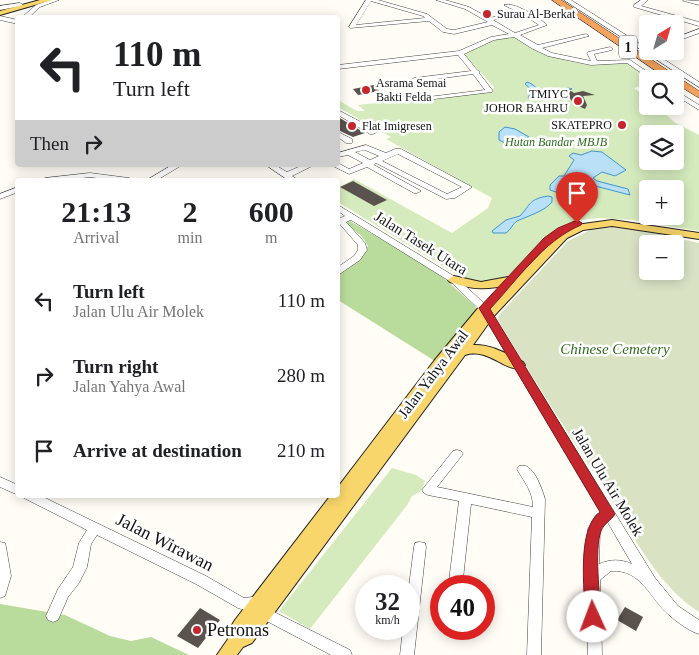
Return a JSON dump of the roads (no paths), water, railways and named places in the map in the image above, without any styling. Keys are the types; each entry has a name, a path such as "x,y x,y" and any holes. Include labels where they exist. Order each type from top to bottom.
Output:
{"highway":[{"name":"1","path":"548,0 558,3 699,94"},
{"name":"1","path":"558,3 654,70"},
{"path":"684,90 699,100"}],"main road":[{"path":"0,10 36,0"},
{"path":"0,10 50,0"},
{"name":"Jalan Yahya Awal","path":"253,610 460,352 508,281 548,240 561,230 577,223 599,219 612,219 699,232"},
{"name":"Jalan Yahya Awal","path":"340,495 470,324 486,311 563,236 580,227 612,223 699,236"},
{"path":"454,280 468,285 484,287 508,281"},
{"path":"460,352 472,347 483,348 518,365"},
{"name":"Jalan Yahya Awal","path":"232,648 236,633 338,498"}],"street":[{"path":"26,15 30,9 50,0"},
{"path":"28,15 38,6 56,0"},
{"path":"431,19 352,27 371,0 425,15 431,19 445,32 454,32 524,13"},
{"path":"440,0 467,8 535,48 562,58 595,63 627,61 641,70"},
{"path":"567,0 639,46"},
{"path":"645,0 636,6 699,24"},
{"path":"686,0 699,4"},
{"path":"340,67 460,53 493,38 515,35 544,25 507,5"},
{"path":"0,18 15,21"},
{"path":"684,37 698,34"},
{"path":"535,48 586,36"},
{"path":"595,63 590,53 610,49"},
{"path":"428,99 490,91 477,72 460,53"},
{"path":"661,60 699,85"},
{"path":"414,80 477,72"},
{"path":"684,98 699,108"},
{"path":"340,113 373,132"},
{"path":"340,135 349,141"},
{"path":"340,155 368,147 385,156"},
{"path":"339,167 350,172 372,163 385,156 398,151 468,187 447,197 399,172 372,163 349,152"},
{"path":"372,163 390,177 417,191"},
{"path":"156,178 175,167"},
{"path":"273,167 291,178 307,167"},
{"path":"390,177 399,172"},
{"path":"63,178 90,175 113,178"},
{"path":"0,197 15,190"},
{"name":"Jalan Tasek Utara","path":"340,209 406,248 454,280 486,311"},
{"path":"340,270 357,258 363,250 362,245 341,222 351,216"},
{"name":"Jalan Ulu Air Molek","path":"486,311 650,582 673,610 699,628"},
{"path":"457,454 428,489 539,513"},
{"path":"524,469 534,484 540,499 534,655"},
{"path":"0,482 15,489"},
{"name":"Jalan Wirawan","path":"34,498 201,580 253,610 345,655"},
{"path":"457,575 466,498"},
{"path":"595,655 592,580 594,532 600,519 608,514"},
{"path":"53,616 63,593 74,579 80,567 84,543 95,527"},
{"path":"0,547 4,576 0,592"},
{"path":"407,655 420,547"},
{"path":"592,580 604,568 611,565 623,565 650,582"}],"water":[{"path":"527,82 544,92 566,88 572,89 536,99 528,98 532,90 525,84"},
{"path":"505,127 515,129 529,137 511,146 499,140 499,132"},
{"path":"592,151 602,152 626,170 615,176 602,172 593,178 597,181 628,189 630,195 595,186 556,192 550,190 550,185 559,176 564,176 574,160 569,156 573,153 581,155"},
{"path":"548,196 552,197 552,202 545,208 517,221 506,233 493,233 492,231 506,220 520,216 534,200"}],"place":[{"name":"Surau Al-Berkat","path":"487,14"},
{"name":"Asrama Semai Bakti Felda","path":"366,90"},
{"name":"TMIYC JOHOR BAHRU","path":"578,101"},
{"name":"SKATEPRO","path":"622,125"},
{"name":"Flat Imigresen","path":"352,126"},
{"name":"Petronas","path":"197,630"}],"park label":[{"name":"Hutan Bandar MBJB","path":"556,142"},
{"name":"Chinese Cemetery","path":"615,349"}]}
